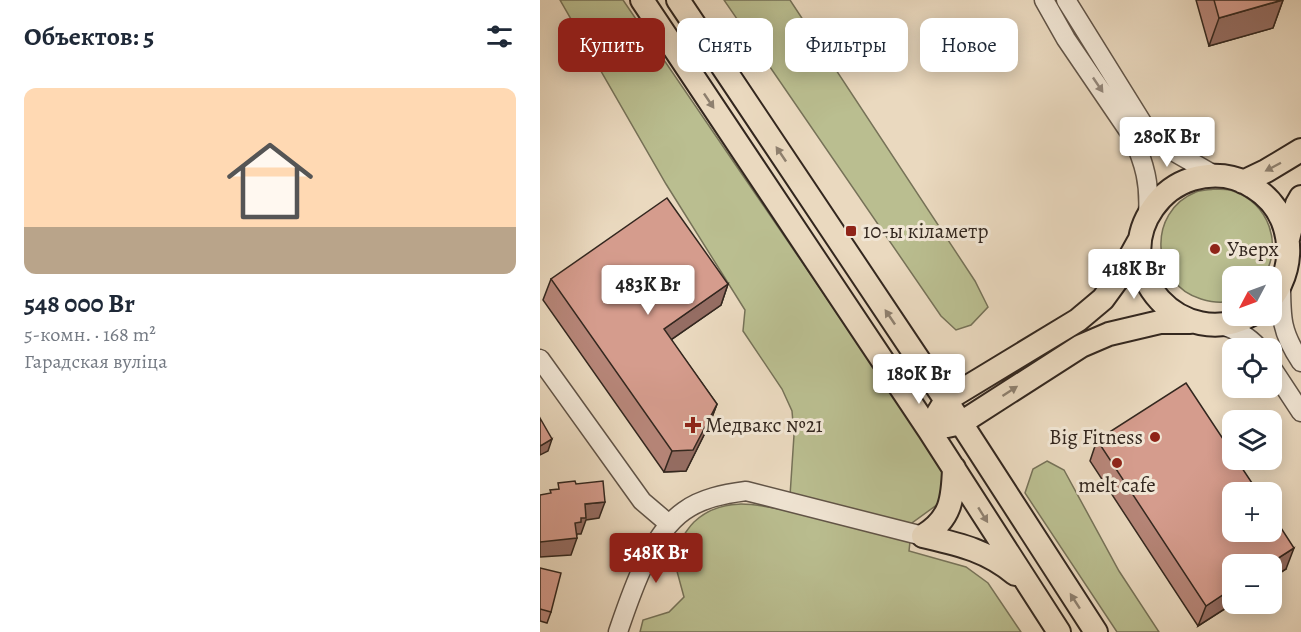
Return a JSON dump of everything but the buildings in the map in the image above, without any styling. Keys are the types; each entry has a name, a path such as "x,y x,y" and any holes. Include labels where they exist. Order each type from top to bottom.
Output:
{"main road":[{"path":"642,0 929,430 1059,632"},
{"path":"678,0 961,423 1096,632"},
{"path":"1243,182 1301,150"},
{"path":"929,430 945,400 1078,320 1103,299 1119,278 1141,238 1148,215 1163,196 1179,184 1197,178 1216,176 1243,182 1260,192 1274,206 1284,223 1288,240 1288,263 1282,278"},
{"path":"1288,240 1297,204 1301,197"},
{"path":"1141,238 1142,266 1153,293 1174,313 1194,323"},
{"path":"929,430 961,423 1082,346 1107,334 1160,321 1221,324"},
{"path":"923,536 941,522 947,512 953,491 954,468"},
{"path":"923,536 981,552 1001,563 1028,585"}],"street":[{"path":"1044,0 1066,39 1136,144 1149,190 1148,215"},
{"path":"1066,0 1145,127 1169,149 1216,176"},
{"path":"1282,321 1289,345 1301,362"},
{"path":"1221,324 1250,338"},
{"path":"540,359 642,501 669,524"},
{"path":"1282,383 1301,412"},
{"path":"618,632 639,578 669,524 685,510 702,501 724,494 746,491 923,536"}],"green space":[{"path":"560,0 623,0 635,18 570,18"},
{"path":"724,0 790,0 802,18 785,18 785,72 837,72 975,281 988,307 971,325 956,330 941,316 773,71 773,18 736,18"},
{"path":"665,61 944,470 947,484 938,504 912,523 909,551 966,567 988,583 1021,632 640,632 643,620 669,612 684,597 672,553 694,522 716,508 728,505 764,506 789,511 794,435 792,411 782,389 743,331 745,310 666,184 601,72 665,72"},
{"path":"1214,189 1233,191 1256,205 1269,226 1272,251 1269,266 1222,266 1222,302 1201,299 1184,291 1172,279 1164,264 1161,247 1162,231 1169,215 1180,202 1196,192"},
{"path":"1047,461 1064,470 1119,571 1159,632 1117,632 1025,493 1033,469"}],"place":[{"name":"10-ы кіламетр","path":"851,231"},
{"name":"Уверх","path":"1215,249"},
{"name":"Медвакс №21","path":"693,425"},
{"name":"Big Fitness","path":"1155,437"},
{"name":"melt cafe","path":"1117,463"}]}
